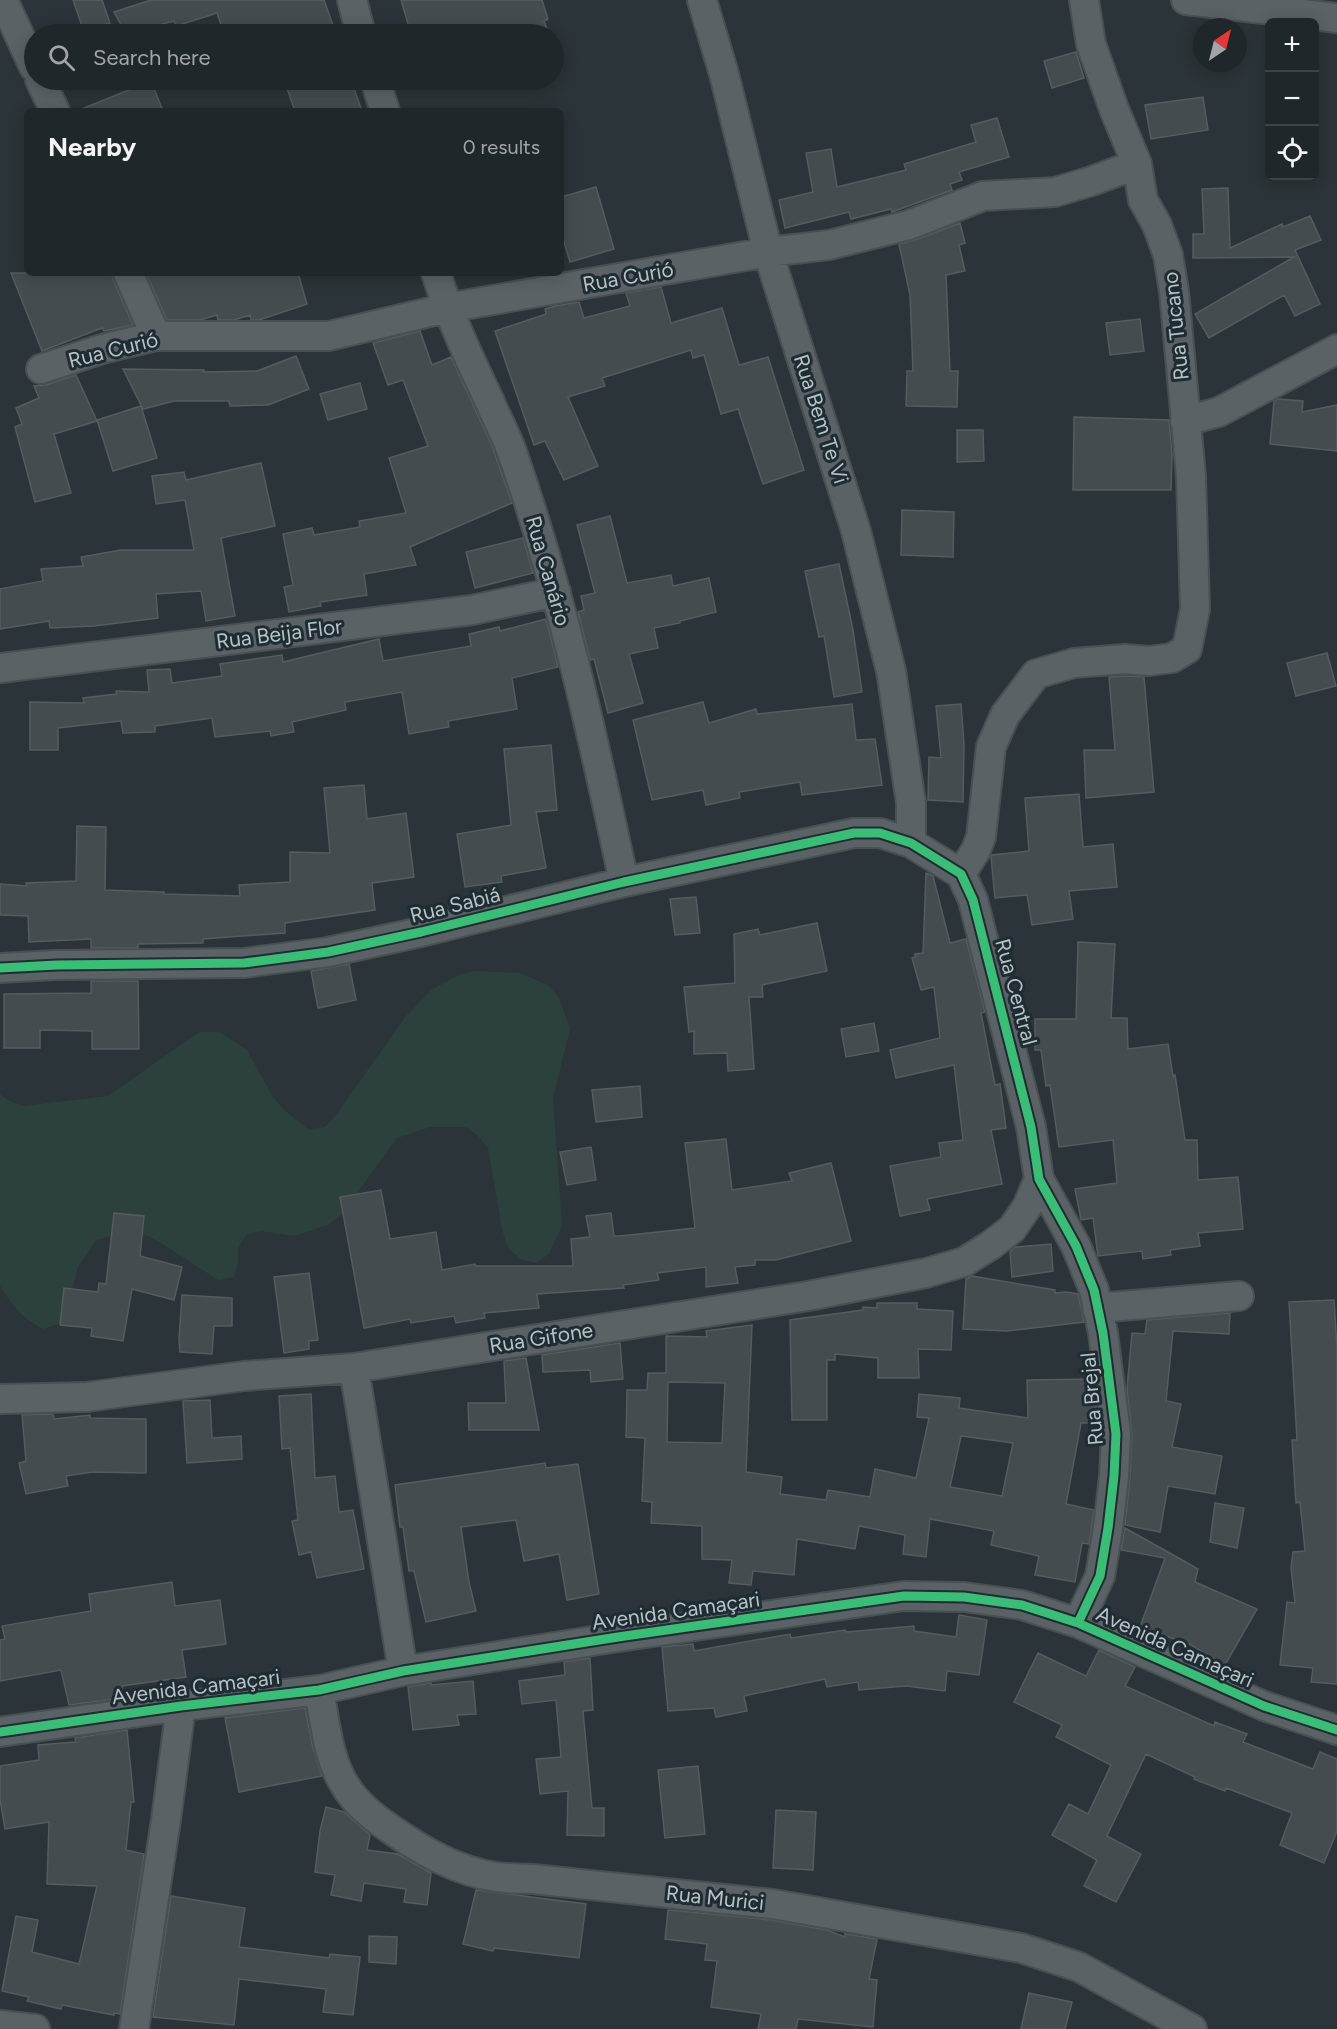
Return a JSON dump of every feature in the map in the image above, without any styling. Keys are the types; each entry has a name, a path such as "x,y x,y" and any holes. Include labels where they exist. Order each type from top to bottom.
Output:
{"street":[{"path":"3,0 24,45"},
{"path":"352,0 358,24"},
{"name":"Rua Bem Te Vi","path":"702,0 724,74 768,252 856,531 891,671 911,803 911,843"},
{"name":"Rua Tucano","path":"961,874 981,837 991,747 997,731 1005,715 1036,674 1074,663 1125,658 1149,661 1172,658 1187,649 1195,609 1191,476 1174,291 1168,255 1157,225 1143,200 1137,164 1114,110 1091,44 1084,0"},
{"path":"1186,0 1337,18"},
{"path":"45,90 53,108"},
{"path":"378,90 384,108"},
{"name":"Rua Curió","path":"41,369 102,349 156,336 329,336 447,308 768,252 829,244 909,225 982,196 1055,192 1137,164"},
{"path":"129,276 156,336"},
{"name":"Rua Canário","path":"437,276 447,308 511,449 556,592 598,759 624,882"},
{"path":"1185,421 1219,412 1337,348"},
{"name":"Rua Beija Flor","path":"0,668 472,610 556,592"},
{"name":"Rua Sabiá","path":"0,968 57,965 244,963 328,952 421,932 624,882 854,833 880,833 911,843"},
{"path":"911,843 961,874"},
{"name":"Rua Central","path":"961,874 973,900 1015,1062 1031,1127 1039,1179"},
{"name":"Rua Brejal","path":"1039,1179 1076,1246 1094,1290 1103,1333 1116,1434 1114,1476 1100,1576 1078,1623"},
{"name":"Rua Gifone","path":"0,1399 87,1397 244,1376 354,1368 807,1296 926,1273 964,1262 1012,1228 1027,1207 1039,1179"},
{"path":"1097,1308 1239,1296"},
{"path":"354,1368 403,1671"},
{"name":"Avenida Camaçari","path":"0,1732 181,1706 319,1690 403,1671 904,1596 964,1597 1022,1605 1078,1623 1264,1706 1337,1730"},
{"name":"Rua Murici","path":"319,1690 332,1754 346,1787 380,1822 417,1848 452,1866 496,1877 773,1904 1021,1948 1079,1967 1192,2029"},
{"path":"134,2029 181,1706"},
{"path":"0,2025 35,2029"}],"green space":[{"path":"475,971 520,973 548,985 559,998 570,1029 553,1098 562,1226 549,1254 536,1263 520,1259 508,1248 502,1230 488,1148 478,1136 466,1127 430,1127 397,1138 341,1215 328,1225 294,1236 261,1231 246,1235 238,1248 238,1262 234,1277 218,1280 158,1241 143,1234 127,1231 96,1240 78,1267 66,1311 59,1324 43,1329 18,1311 9,1300 0,1286 0,1094 23,1106 108,1096 199,1032 219,1032 247,1050 273,1097 284,1110 309,1130 325,1127 336,1115 406,1016 431,990 459,975"}],"building":[{"path":"73,0 102,0 110,23 81,24"},
{"path":"151,0 324,0 332,24 221,24 217,13 182,24 175,24 174,21 163,24 121,24 114,12"},
{"path":"401,0 542,0 548,19 544,21 545,24 408,24"},
{"path":"1076,52 1084,78 1052,88 1044,61"},
{"path":"129,90 155,90 162,108 84,108"},
{"path":"288,90 355,90 361,108 294,108"},
{"path":"1203,97 1208,130 1151,139 1145,105"},
{"path":"997,118 1009,157 959,172 962,180 950,184 952,190 892,212 891,209 851,219 849,212 785,228 779,200 813,192 806,153 831,149 837,187 906,170 904,164 976,142 971,125"},
{"path":"596,187 614,249 570,262 564,242 564,196"},
{"path":"1228,188 1230,248 1282,224 1283,227 1310,216 1321,240 1295,250 1320,304 1295,316 1284,295 1209,338 1195,314 1294,257 1193,258 1193,234 1204,234 1202,189"},
{"path":"960,223 965,243 959,245 965,271 946,275 950,371 958,371 957,407 906,406 907,371 913,371 910,295 899,244"},
{"path":"11,273 24,273 24,276 112,276 133,325 104,331 102,328 42,351"},
{"path":"147,276 299,276 307,304 259,320 251,320 250,315 234,320 218,320 217,315 200,320 167,320"},
{"path":"661,287 671,323 722,308 739,365 768,357 804,470 763,484 738,409 721,414 704,355 693,358 691,350 602,378 605,386 568,397 598,466 564,480 545,441 534,445 495,331 546,314 545,309 555,306 579,302 584,318 630,306 626,293"},
{"path":"1140,319 1144,351 1110,355 1106,323"},
{"path":"420,331 432,365 451,357 492,446 512,503 410,547 416,565 364,574 367,595 320,602 321,606 289,612 284,587 293,585 283,534 312,528 314,535 360,527 359,521 406,513 389,458 428,446 403,380 388,385 373,343"},
{"path":"296,356 309,389 268,405 230,406 229,401 174,401 143,409 123,369 257,371"},
{"path":"76,375 97,421 54,434 71,493 35,502 15,427 22,424 16,408 39,398 34,386 46,385"},
{"path":"360,383 367,409 328,420 320,394"},
{"path":"1278,399 1303,401 1302,412 1337,405 1337,451 1270,444 1274,401"},
{"path":"141,406 157,458 113,471 97,420"},
{"path":"1074,417 1169,420 1172,454 1171,490 1073,490"},
{"path":"957,430 983,430 984,461 957,462"},
{"path":"261,463 275,526 221,538 235,616 206,621 201,591 156,594 158,618 94,626 50,628 49,621 0,629 0,589 43,581 41,569 83,566 81,557 121,550 194,550 185,500 156,504 152,476 184,472 186,480"},
{"path":"902,510 954,512 953,557 901,555"},
{"path":"610,516 627,583 671,575 673,586 709,578 716,612 654,628 658,648 629,654 643,703 608,713 594,659 590,660 578,612 584,610 581,596 595,593 577,525"},
{"path":"523,538 533,573 475,588 466,552"},
{"path":"839,564 853,630 862,692 834,697 824,636 819,637 805,571"},
{"path":"546,619 558,667 512,678 517,709 448,721 449,727 409,734 402,692 345,702 346,710 292,722 294,732 271,736 270,731 215,737 212,718 155,726 155,732 123,733 121,721 58,728 58,750 30,750 30,702 84,703 83,698 117,694 116,691 149,692 147,670 170,669 172,683 222,676 220,664 282,655 283,662 379,639 383,661 471,646 469,634 499,627 500,631"},
{"path":"1327,653 1336,686 1296,696 1287,663"},
{"path":"1109,677 1144,677 1154,792 1086,798 1084,750 1115,750"},
{"path":"703,702 709,723 756,709 757,714 852,704 856,740 875,739 882,785 802,795 800,782 739,792 740,798 706,805 703,790 652,800 633,720"},
{"path":"961,704 964,744 963,802 928,800 929,757 941,758 936,706"},
{"path":"551,745 557,810 536,812 546,868 501,876 502,882 465,887 457,834 511,825 504,749"},
{"path":"364,785 367,819 406,813 414,877 372,883 375,910 285,923 285,933 203,939 203,943 138,944 138,948 91,948 91,939 29,942 28,916 0,915 0,884 27,886 26,883 76,881 77,826 106,827 105,890 240,896 239,885 290,882 290,852 330,853 324,788"},
{"path":"1079,794 1083,847 1113,844 1117,887 1069,891 1073,919 1032,925 1027,895 995,898 991,857 992,855 1029,851 1025,798"},
{"path":"926,873 933,876 950,943 966,939 985,1012 981,1013 995,1085 1000,1084 1006,1128 991,1130 1002,1184 927,1199 930,1210 900,1216 890,1166 941,1157 939,1143 963,1140 954,1065 896,1078 890,1050 940,1038 934,987 921,990 912,958 915,954 923,953"},
{"path":"696,897 700,933 675,935 670,899"},
{"path":"817,923 827,971 762,985 763,997 749,997 754,1069 728,1071 727,1053 694,1054 694,1031 689,1032 684,987 735,983 734,934 758,929 760,935"},
{"path":"1078,942 1115,944 1111,1018 1127,1018 1128,1049 1168,1044 1185,1140 1197,1140 1198,1180 1238,1177 1243,1229 1198,1233 1200,1246 1170,1250 1171,1255 1143,1259 1142,1251 1098,1256 1093,1218 1081,1220 1075,1189 1117,1183 1113,1140 1059,1147 1050,1085 1046,1086 1041,1050 1035,1050 1035,1019 1076,1019"},
{"path":"349,964 356,1000 318,1008 311,971"},
{"path":"91,981 138,981 139,1049 92,1049 92,1031 40,1030 40,1048 4,1048 4,994 91,993"},
{"path":"874,1023 879,1051 846,1057 841,1029"},
{"path":"640,1086 642,1117 596,1122 592,1090"},
{"path":"726,1139 732,1190 792,1181 789,1173 831,1163 851,1241 776,1260 755,1260 755,1265 735,1267 738,1283 706,1287 706,1267 657,1273 659,1280 623,1285 624,1288 537,1294 539,1308 484,1313 485,1318 456,1323 454,1316 411,1323 410,1319 364,1328 340,1197 381,1190 390,1239 436,1232 442,1270 475,1264 476,1266 573,1266 571,1239 590,1237 586,1216 611,1213 614,1236 695,1228 685,1143"},
{"path":"591,1147 596,1180 567,1185 560,1152"},
{"path":"114,1213 144,1216 140,1256 182,1267 174,1300 132,1289 123,1341 91,1336 92,1328 60,1325 64,1288 98,1292 99,1283 106,1284"},
{"path":"1051,1244 1053,1271 1012,1277 1010,1252 1015,1247"},
{"path":"309,1273 318,1340 309,1341 309,1349 284,1353 274,1277"},
{"path":"972,1276 1055,1290 1055,1293 1078,1294 1084,1322 1007,1331 963,1329 966,1279"},
{"path":"182,1295 232,1298 232,1326 214,1326 212,1354 180,1352"},
{"path":"1334,1300 1337,1348 1337,1684 1311,1682 1313,1668 1280,1665 1287,1602 1295,1603 1291,1568 1293,1552 1305,1551 1300,1502 1296,1503 1292,1440 1297,1440 1289,1302"},
{"path":"877,1303 917,1303 917,1309 953,1311 951,1350 918,1349 919,1378 878,1378 878,1358 835,1354 835,1360 827,1360 827,1420 792,1420 790,1320 863,1310 863,1307 877,1308"},
{"path":"1230,1313 1229,1334 1173,1331 1166,1401 1181,1404 1172,1447 1222,1456 1215,1494 1168,1486 1160,1532 1125,1525 1132,1435 1127,1389 1132,1333 1145,1334 1147,1320"},
{"path":"752,1325 746,1472 782,1477 780,1494 826,1500 828,1490 870,1497 875,1469 916,1478 929,1418 917,1417 919,1394 960,1398 959,1408 1028,1418 1027,1380 1092,1379 1098,1423 1081,1423 1066,1504 1094,1510 1089,1544 1082,1543 1075,1582 1035,1575 1039,1556 991,1545 994,1531 930,1519 926,1557 903,1554 905,1535 859,1526 855,1549 797,1539 794,1575 753,1571 751,1585 729,1583 732,1560 702,1559 702,1526 651,1523 652,1502 642,1501 645,1438 626,1437 627,1390 647,1390 648,1373 666,1373 666,1336 707,1337 706,1331","holes":["668,1382 725,1383 722,1443 667,1442","961,1436 1013,1443 1002,1496 950,1487"]},
{"path":"620,1343 623,1379 591,1382 590,1370 543,1372 542,1355"},
{"path":"526,1358 539,1430 469,1430 468,1403 506,1403 504,1361"},
{"path":"311,1394 315,1478 335,1476 339,1512 353,1510 364,1569 317,1578 311,1552 299,1555 292,1521 298,1520 290,1448 282,1449 279,1396"},
{"path":"210,1400 212,1438 241,1436 242,1459 187,1463 183,1401"},
{"path":"53,1414 54,1419 90,1415 90,1418 146,1419 146,1473 92,1472 66,1476 68,1486 26,1494 19,1463 26,1461 22,1415"},
{"path":"545,1463 546,1468 578,1464 599,1594 567,1600 559,1554 524,1561 516,1520 461,1527 476,1611 426,1622 414,1571 409,1571 403,1527 400,1527 395,1485"},
{"path":"1215,1503 1244,1508 1237,1548 1210,1542"},
{"path":"1125,1528 1198,1569 1195,1582 1257,1609 1225,1665 1191,1645 1140,1627 1165,1558 1121,1550"},
{"path":"172,1582 175,1606 220,1600 226,1644 182,1650 186,1677 122,1686 123,1698 69,1705 61,1670 0,1681 0,1640 5,1639 2,1626 91,1611 89,1594"},
{"path":"959,1615 987,1620 979,1675 947,1671 945,1691 906,1686 859,1690 858,1682 827,1687 825,1679 744,1696 747,1711 716,1717 714,1708 668,1711 662,1647 693,1644 694,1651 790,1634 791,1638 845,1630 846,1632 914,1626 914,1631 956,1637"},
{"path":"1099,1650 1135,1667 1125,1686 1214,1726 1215,1722 1247,1734 1243,1742 1313,1769 1320,1752 1337,1759 1337,1831 1324,1863 1280,1845 1292,1813 1226,1788 1225,1791 1194,1779 1195,1777 1146,1754 1107,1836 1141,1854 1116,1902 1084,1886 1097,1860 1052,1835 1069,1804 1088,1814 1111,1765 1056,1737 1062,1725 1014,1702 1038,1653 1086,1676"},
{"path":"590,1658 593,1710 583,1711 592,1808 604,1808 604,1836 567,1835 568,1791 540,1794 536,1759 561,1757 556,1700 522,1704 519,1681 565,1675 564,1662"},
{"path":"473,1681 476,1714 457,1715 459,1725 413,1730 408,1687 431,1683 431,1685"},
{"path":"305,1708 312,1744 322,1776 239,1792 225,1718"},
{"path":"127,1730 134,1802 131,1802 126,1850 144,1854 120,2014 114,2013 114,2015 62,2005 61,2009 27,2001 29,1997 2,1991 16,1916 38,1920 32,1952 79,1964 97,1886 47,1884 49,1822 5,1829 0,1799 0,1766 39,1760 38,1745 76,1742 75,1738"},
{"path":"698,1766 705,1834 665,1838 658,1770"},
{"path":"326,1807 344,1812 370,1835 367,1850 398,1854 431,1873 427,1905 404,1902 406,1889 364,1883 361,1901 331,1895 335,1875 315,1872 320,1831"},
{"path":"776,1810 816,1812 813,1870 773,1868"},
{"path":"476,1890 586,1904 579,1958 494,1948 493,1951 463,1944"},
{"path":"171,1896 245,1908 239,1947 329,1958 330,1954 360,1957 353,2015 323,2012 326,1989 239,1979 234,2025 153,2017"},
{"path":"668,1910 771,1920 827,1930 845,1937 845,1934 877,1939 869,1979 877,1980 873,2027 798,2019 796,2029 758,2029 761,2014 711,2007 717,1961 705,1960 707,1944 665,1939"},
{"path":"369,1936 397,1937 396,1964 369,1962"},
{"path":"1029,1993 1072,2002 1065,2029 1021,2029"}],"cycle path":[{"path":"0,968 57,965 244,963 328,952 421,932 624,882 854,833 880,833 911,843 961,874 973,900 1031,1127 1039,1179 1076,1246 1094,1290 1103,1333 1116,1434 1114,1476 1100,1576 1078,1623"},
{"path":"0,1732 181,1706 319,1690 403,1671 904,1596 964,1597 1022,1605 1078,1623 1264,1706 1337,1730"}]}
